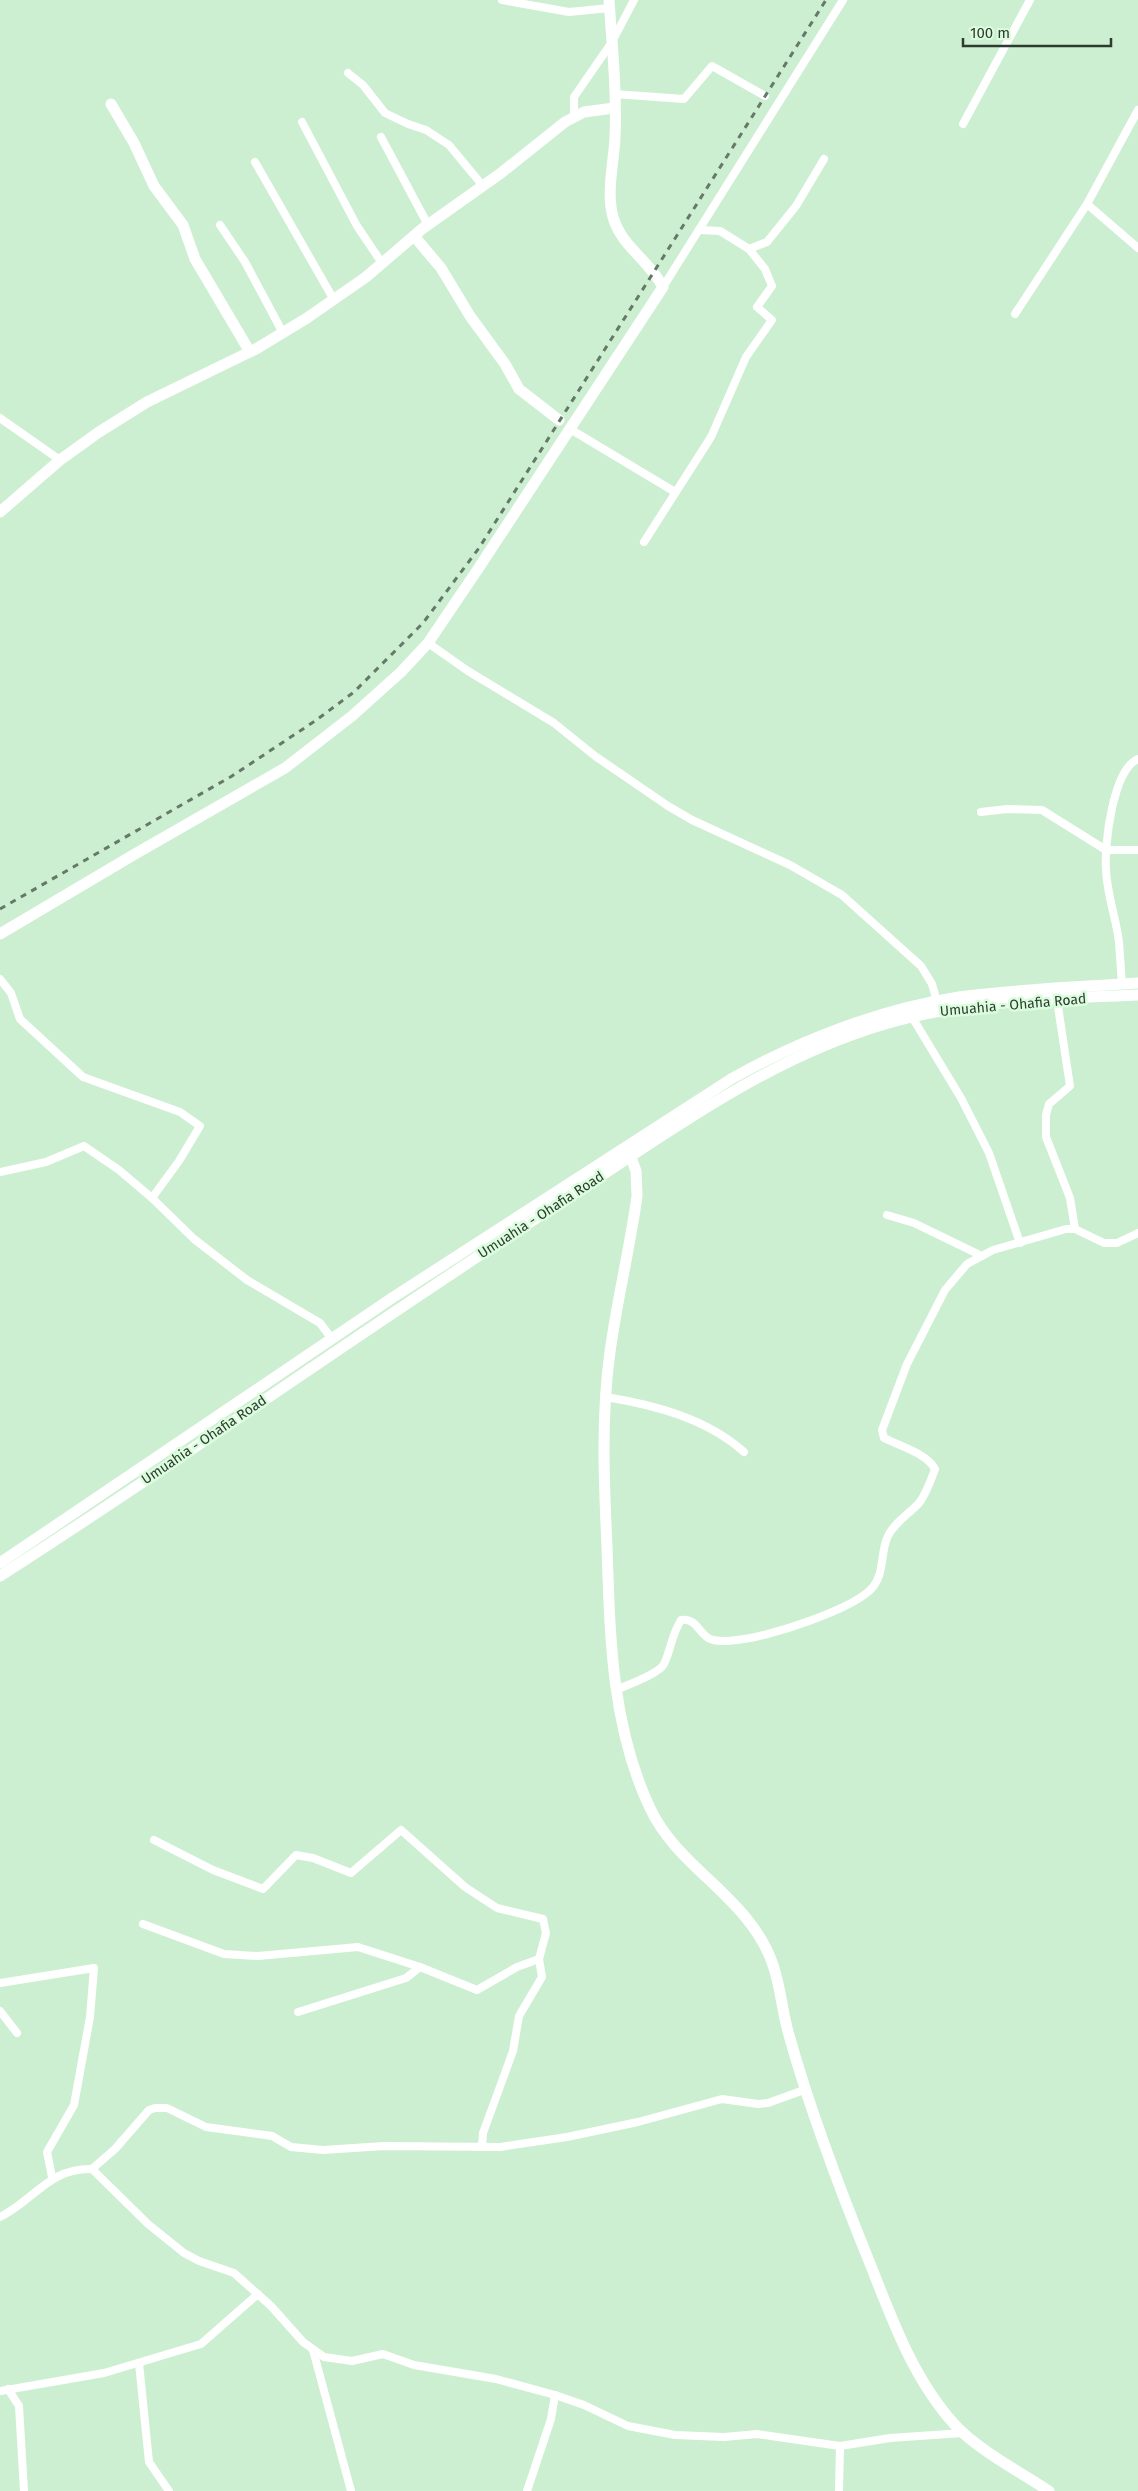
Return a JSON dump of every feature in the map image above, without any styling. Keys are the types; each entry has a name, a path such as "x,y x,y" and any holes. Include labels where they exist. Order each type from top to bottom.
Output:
{"street":[{"path":"502,0 569,12 610,4 615,136 611,196 612,216 622,237 654,270 663,287"},
{"path":"574,117 574,97 612,42 634,0"},
{"path":"0,934 285,768 352,716 402,672 428,643 570,429 663,287 843,0"},
{"path":"963,124 1030,0"},
{"path":"614,94 684,99 712,66 765,96"},
{"path":"348,73 363,85 385,113 426,130 449,145 482,186"},
{"path":"111,104 134,143 154,186 183,225 195,259 250,352"},
{"path":"0,512 60,460 99,432 147,402 250,352 334,300 428,225 482,186 564,122 584,112 614,108"},
{"path":"1016,314 1087,204 1138,110"},
{"path":"302,122 357,226 382,263"},
{"path":"381,137 428,225"},
{"path":"750,249 767,242 796,206 824,159"},
{"path":"254,162 334,300"},
{"path":"1087,204 1138,248"},
{"path":"220,225 245,262 283,333"},
{"path":"644,542 711,437 746,357 772,320 757,307 772,286 765,269 750,249 720,231 699,230"},
{"path":"414,236 441,268 470,316 505,364 519,389 559,420"},
{"path":"0,418 60,460"},
{"path":"570,429 675,492"},
{"path":"428,643 468,671 554,724 594,756 668,806 692,820 790,865 842,895 921,966 932,984 937,1002"},
{"path":"1122,984 1119,941 1106,869 1106,850 1110,816 1118,788 1124,772 1138,759"},
{"path":"981,812 1007,809 1042,810 1106,850 1138,850"},
{"path":"0,979 11,993 20,1019 83,1077 180,1112 200,1126 152,1198"},
{"name":"Umuahia - Ohafia Road","path":"0,1576 762,1061 848,1027 937,1002 1016,991 1138,984"},
{"name":"Umuahia - Ohafia Road","path":"0,1563 332,1338 629,1150 774,1068 842,1038 912,1017 958,1008 1138,994"},
{"path":"1057,1000 1070,1086 1049,1104 1046,1115 1046,1136 1070,1198 1075,1229"},
{"path":"912,1017 961,1098 989,1153 1020,1243"},
{"path":"0,1172 46,1162 84,1146 120,1170 194,1239 247,1280 320,1323 332,1338"},
{"path":"629,1150 636,1171 638,1196 609,1353 604,1461 611,1646 616,1690 636,1776 652,1812 668,1838 734,1903 754,1926 765,1944 774,1968 787,2030 804,2090 836,2181 894,2323 915,2368 934,2399 963,2433 1049,2491"},
{"path":"888,1215 914,1223 982,1256"},
{"path":"616,1690 657,1671 664,1665 669,1643 680,1620 688,1619 695,1623 708,1638 715,1640 739,1640 778,1630 849,1605 872,1587 880,1574 888,1536 920,1501 935,1469 932,1463 921,1456 884,1438 882,1430 907,1364 945,1290 967,1264 993,1250 1066,1229 1075,1229 1104,1243 1117,1243 1138,1233"},
{"path":"606,1397 672,1412 714,1432 744,1452"},
{"path":"154,1840 213,1870 263,1889 296,1855 313,1858 351,1873 401,1830 465,1887 496,1908 543,1919 546,1933 539,1959 542,1977 519,2016 513,2052 483,2133 482,2147"},
{"path":"144,1924 224,1954 258,1956 358,1948 420,1967 477,1990 517,1967 539,1959"},
{"path":"298,2012 406,1978 420,1967"},
{"path":"0,1983 94,1968 90,2017 74,2105 47,2152 52,2178"},
{"path":"0,2011 17,2033"},
{"path":"0,2216 9,2212 52,2178 76,2168 92,2168 115,2149 148,2110 155,2108 167,2108 206,2126 272,2136 291,2147 323,2150 384,2146 500,2147 567,2137 638,2122 722,2099 758,2104 768,2103 804,2090"},
{"path":"92,2168 148,2224 184,2253 199,2261 234,2273 258,2294 313,2350 324,2356 352,2361 382,2354 414,2365 496,2380 555,2395 584,2405 628,2426 648,2431 698,2437 757,2434 840,2446 890,2438 963,2433"},
{"path":"4,2390 104,2373 201,2344 258,2294"},
{"path":"313,2350 351,2491"},
{"path":"139,2363 149,2462 169,2491"},
{"path":"4,2390 19,2406 24,2491"},
{"path":"528,2491 551,2419 555,2395"},
{"path":"839,2491 840,2446"}],"railway":[{"path":"0,909 232,776 315,721 354,692 423,623 479,548 826,0"}]}
